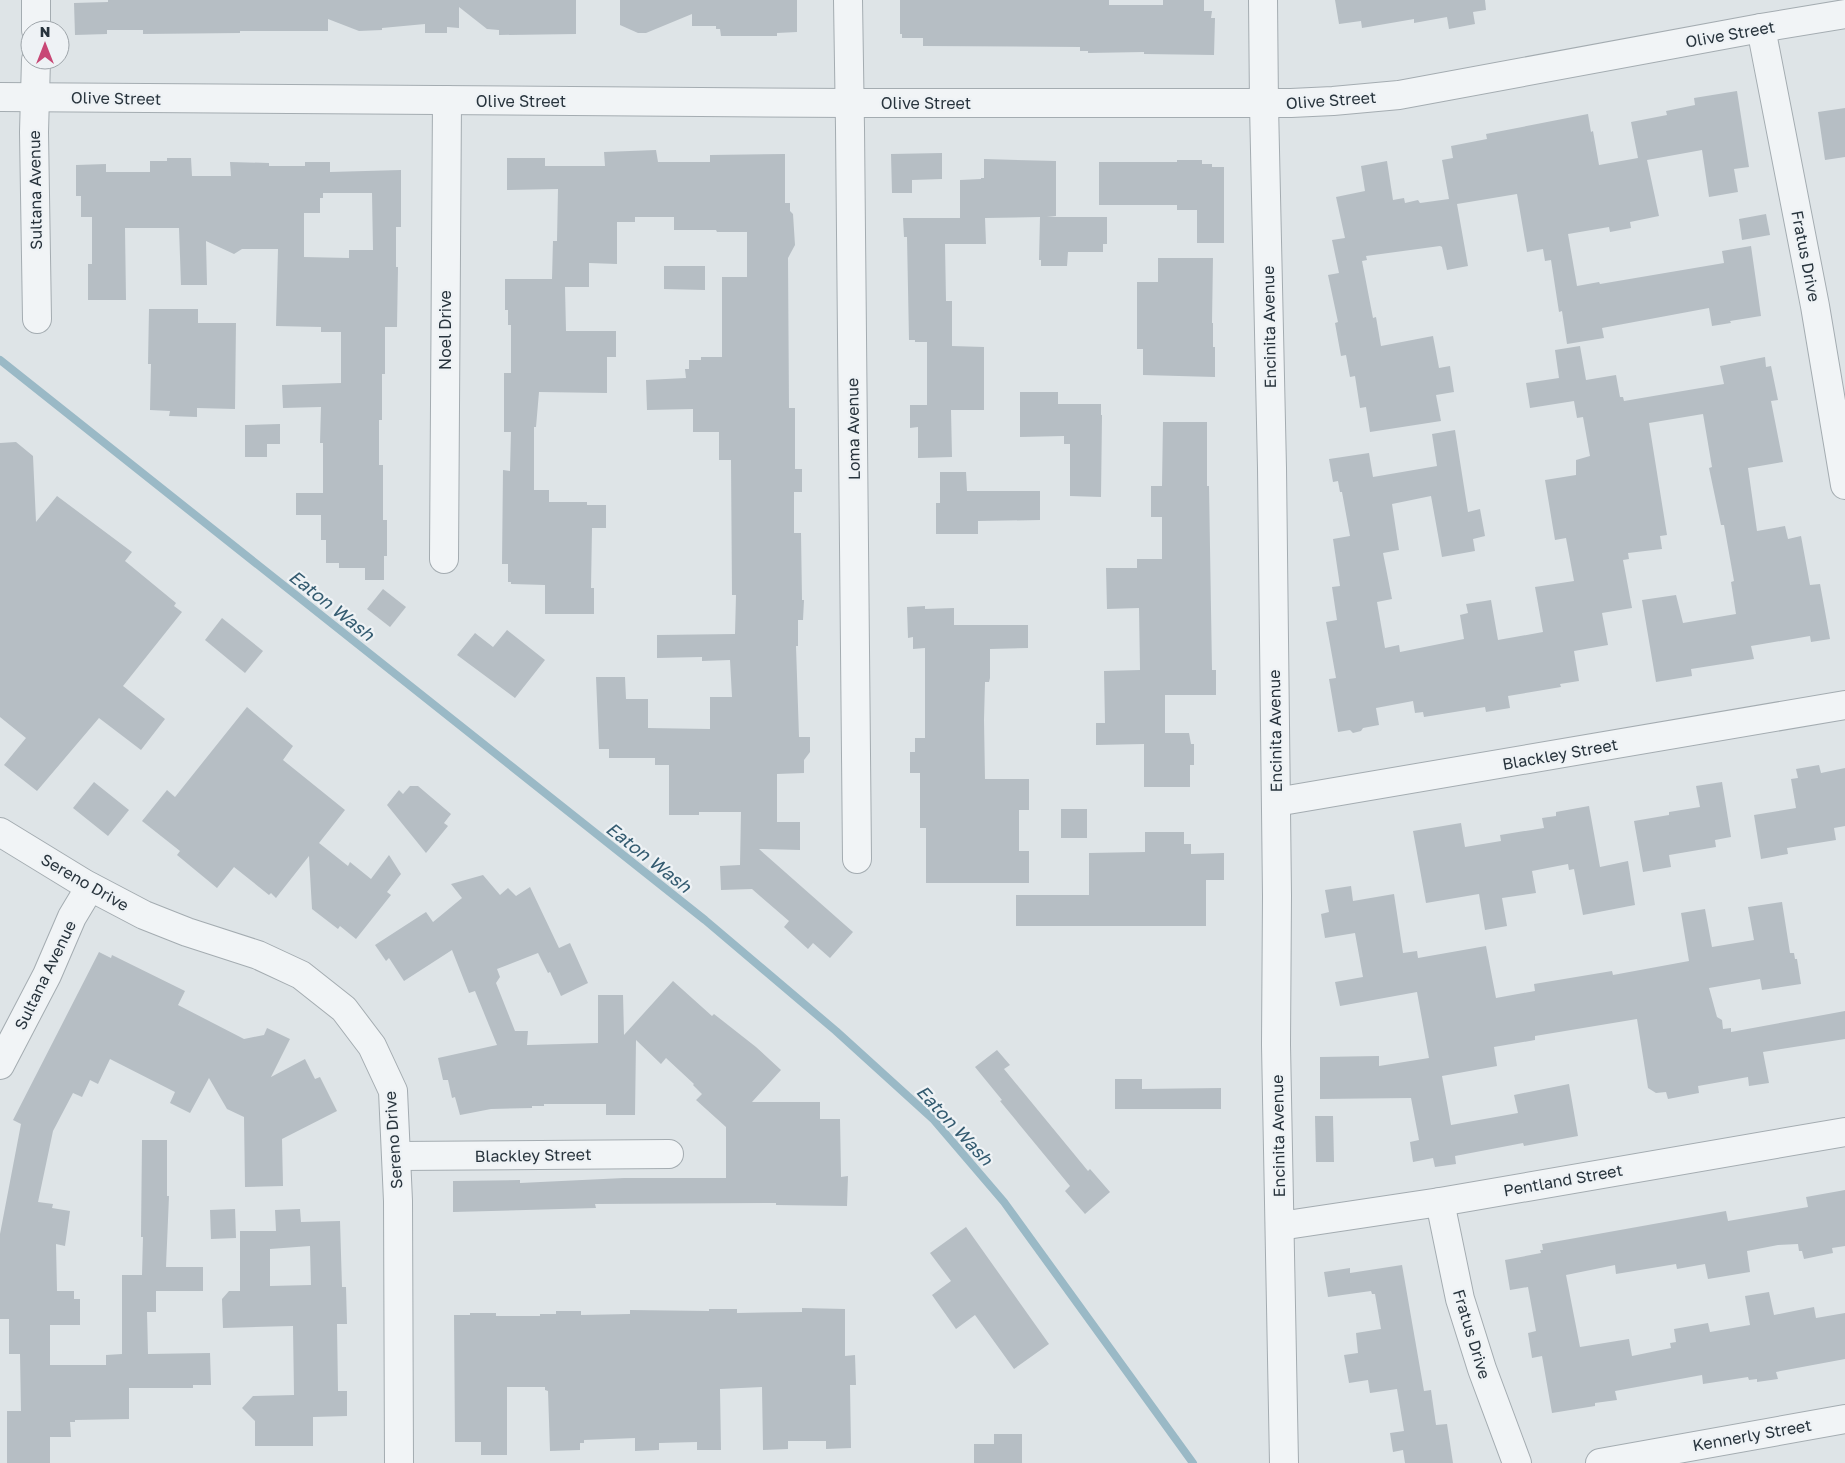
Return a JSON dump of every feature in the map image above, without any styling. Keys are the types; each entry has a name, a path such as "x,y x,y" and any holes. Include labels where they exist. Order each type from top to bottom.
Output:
{"street":[{"path":"36,0 36,20"},
{"name":"Loma Avenue","path":"848,0 857,859"},
{"name":"Encinita Avenue","path":"1263,0 1272,468 1277,896 1276,1045 1284,1463"},
{"name":"Olive Street","path":"0,97 849,103 1264,104 1333,101 1399,94 1761,28 1840,10"},
{"name":"Fratus Drive","path":"1761,28 1816,306 1845,485"},
{"name":"Sultana Avenue","path":"35,70 34,96 37,319"},
{"name":"Noel Drive","path":"444,559 447,100"},
{"name":"Blackley Street","path":"1276,802 1845,705"},
{"name":"Sereno Drive","path":"0,832 90,887 144,915 187,932 258,955 301,975 344,1009 372,1046 393,1091 397,1156 399,1463"},
{"name":"Sultana Avenue","path":"0,1065 47,975 72,918 90,887"},
{"name":"Pentland Street","path":"1280,1226 1440,1202 1845,1132"},
{"name":"Blackley Street","path":"397,1156 669,1154"},
{"name":"Fratus Drive","path":"1440,1202 1460,1299 1482,1369 1517,1463"},
{"name":"Kennerly Street","path":"1600,1463 1845,1419"}],"building":[{"path":"108,0 576,0 576,34 499,35 499,30 487,29 459,7 459,28 447,27 447,33 425,33 425,24 359,31 328,19 328,31 143,34 143,30 107,30 107,34 75,35 74,3 108,2"},
{"path":"620,0 797,0 797,32 777,33 777,36 721,36 720,29 716,29 716,26 692,26 692,14 646,33 638,33 620,25"},
{"path":"900,0 1109,0 1109,5 1163,5 1163,0 1204,0 1204,11 1212,11 1211,18 1215,18 1214,55 1144,54 1144,52 1088,53 1088,51 1080,51 1080,47 923,46 923,38 902,38 902,34 900,34"},
{"path":"1335,0 1485,0 1486,10 1473,12 1475,24 1449,29 1447,17 1414,23 1414,19 1362,28 1361,21 1339,24"},
{"path":"1737,91 1749,167 1734,169 1738,192 1709,197 1702,150 1647,160 1659,216 1630,222 1631,228 1610,232 1609,227 1568,234 1577,286 1599,282 1600,284 1724,263 1722,251 1751,246 1761,316 1712,326 1709,308 1602,328 1604,338 1567,344 1562,311 1559,312 1551,260 1545,261 1543,249 1527,252 1517,194 1457,204 1468,266 1447,270 1442,247 1440,246 1366,256 1367,260 1362,261 1373,318 1376,317 1381,346 1433,336 1439,368 1450,366 1454,392 1436,395 1441,421 1370,432 1366,407 1360,408 1355,376 1350,377 1346,355 1341,356 1335,323 1338,322 1328,275 1339,273 1332,240 1345,238 1336,197 1365,191 1361,166 1387,161 1393,200 1404,198 1405,203 1418,200 1420,203 1449,199 1442,160 1453,158 1451,146 1487,139 1486,134 1588,114 1599,165 1638,158 1631,122 1667,115 1666,111 1695,105 1694,98"},
{"path":"1845,108 1845,157 1825,160 1818,112"},
{"path":"656,150 658,162 710,162 710,155 785,154 785,203 790,203 790,211 793,214 795,245 788,258 789,408 795,408 795,469 802,469 802,492 794,492 794,533 801,533 802,600 804,600 803,620 798,620 798,646 796,646 799,737 810,737 810,752 804,760 804,773 777,774 777,822 800,822 800,850 759,849 853,932 830,958 813,943 808,949 784,927 789,921 752,889 721,890 720,866 740,865 741,812 699,812 699,815 669,815 669,765 655,765 655,758 609,758 609,749 599,749 596,677 625,677 626,699 648,699 648,728 710,729 710,697 732,697 730,660 702,661 702,657 657,658 657,635 735,634 736,595 732,595 731,460 719,460 719,432 693,432 693,409 647,410 646,380 686,378 685,369 689,369 689,360 701,360 701,357 722,357 722,277 747,277 747,232 674,230 674,217 635,217 635,222 617,222 617,264 589,263 589,287 565,287 566,331 616,331 616,357 607,357 607,393 539,392 536,427 534,427 534,490 549,490 549,502 587,502 587,505 606,505 606,528 592,528 591,588 594,588 594,614 545,614 545,585 511,584 511,582 508,582 508,564 502,564 503,470 510,471 511,432 504,432 504,373 511,373 511,325 508,325 508,310 505,310 505,279 552,279 553,241 557,241 558,189 507,190 507,158 545,158 545,166 605,166 604,152"},
{"path":"942,153 942,179 912,180 912,193 892,193 891,154"},
{"path":"167,158 191,158 192,176 231,176 230,162 269,163 269,166 305,166 305,162 330,162 330,172 401,170 401,227 396,227 396,267 398,267 397,327 385,327 385,374 382,374 382,420 379,420 379,465 383,465 383,520 387,520 387,556 384,556 384,580 365,580 365,568 339,568 339,563 326,563 326,540 321,540 321,515 296,515 296,493 323,493 323,443 320,443 321,407 283,408 282,385 341,383 341,332 321,332 321,327 276,326 278,249 242,249 234,254 206,241 207,285 181,285 179,228 125,228 126,300 88,300 88,264 92,264 92,217 81,217 81,196 76,196 76,165 106,164 106,172 150,172 150,161 167,161","holes":["323,193 372,193 373,250 349,250 349,258 304,257 304,213 320,213 320,198 323,198"]},
{"path":"984,159 1056,161 1056,216 1047,217 1107,217 1107,244 1103,244 1103,252 1068,252 1067,266 1041,266 1041,260 1039,260 1040,217 985,218 986,244 945,244 946,301 952,301 952,346 984,347 984,410 951,410 952,457 918,458 918,427 910,428 910,405 927,405 927,342 909,340 907,237 904,237 903,218 960,218 960,180 984,178"},
{"path":"1177,160 1202,160 1202,164 1212,164 1212,167 1224,167 1224,243 1197,243 1197,210 1177,210 1177,205 1099,205 1099,162 1177,162"},
{"path":"1766,214 1770,235 1742,240 1739,219"},
{"path":"1158,258 1213,258 1212,323 1213,347 1215,347 1215,377 1143,375 1143,349 1137,349 1137,282 1158,282"},
{"path":"664,266 705,266 705,290 664,289"},
{"path":"149,309 198,309 198,323 236,323 235,409 197,408 197,417 169,416 170,411 150,410 151,364 148,364"},
{"path":"1580,346 1586,380 1616,375 1620,397 1623,397 1624,401 1724,384 1720,366 1765,357 1766,367 1771,366 1778,400 1771,401 1783,462 1748,468 1757,531 1785,526 1788,539 1801,536 1810,585 1820,584 1830,639 1811,642 1810,636 1751,646 1754,659 1691,669 1692,676 1656,682 1642,600 1676,595 1683,623 1736,614 1731,582 1734,581 1724,525 1721,525 1709,468 1712,467 1703,414 1649,423 1667,535 1660,536 1662,549 1628,553 1629,559 1623,560 1632,608 1602,613 1608,645 1574,651 1579,681 1560,684 1561,687 1508,696 1510,708 1486,712 1485,707 1424,717 1423,712 1415,713 1413,701 1376,708 1379,725 1363,728 1361,731 1353,733 1350,730 1338,732 1329,679 1336,678 1326,622 1337,620 1332,587 1340,586 1333,539 1350,536 1342,492 1340,492 1338,481 1333,482 1329,459 1369,453 1373,477 1437,466 1432,434 1455,430 1468,512 1480,509 1485,536 1473,539 1475,551 1442,557 1431,496 1392,504 1399,550 1383,553 1392,599 1377,602 1385,648 1399,645 1400,652 1464,639 1460,615 1468,613 1466,604 1491,600 1498,640 1543,632 1535,587 1574,581 1566,538 1555,540 1545,480 1576,475 1576,460 1590,456 1583,417 1577,418 1574,401 1530,408 1526,383 1559,378 1555,350"},
{"path":"1020,392 1058,392 1058,404 1101,404 1101,497 1070,496 1070,444 1064,444 1064,436 1020,437"},
{"path":"1163,422 1207,422 1212,670 1216,670 1216,695 1165,695 1165,733 1189,733 1191,744 1194,744 1194,765 1190,765 1190,787 1144,787 1144,744 1096,745 1096,723 1105,723 1104,671 1140,670 1139,608 1107,609 1106,568 1137,568 1137,559 1162,559 1162,517 1151,517 1151,486 1162,486"},
{"path":"280,424 280,444 267,444 267,457 245,457 245,425"},
{"path":"16,442 33,456 36,522 57,496 132,552 125,561 176,603 174,606 182,612 123,686 165,719 141,750 99,718 37,791 4,765 26,738 0,717 0,443"},
{"path":"940,472 966,472 967,491 1040,491 1040,520 978,521 978,534 936,534 936,503 940,503"},
{"path":"383,589 406,607 390,627 367,609"},
{"path":"925,606 925,609 954,608 954,625 1028,625 1028,648 990,649 990,678 989,682 985,682 984,720 985,779 1029,779 1029,810 1019,810 1019,851 1029,851 1029,883 926,883 926,828 920,828 920,773 910,773 910,752 915,752 915,738 925,738 925,648 913,649 913,637 908,638 907,607"},
{"path":"222,618 263,651 245,673 205,640"},
{"path":"507,630 545,660 515,698 457,655 475,633 493,647"},
{"path":"247,707 293,746 283,760 345,810 319,843 348,866 350,862 371,879 389,855 401,874 387,892 391,895 356,939 340,926 338,929 312,909 309,856 276,898 271,893 269,895 234,867 217,888 177,855 180,851 142,821 167,790 175,797"},
{"path":"1819,765 1821,773 1845,768 1845,826 1834,828 1836,840 1787,848 1788,854 1761,859 1754,815 1796,808 1791,779 1798,778 1796,769"},
{"path":"94,782 129,810 108,836 73,808"},
{"path":"1722,782 1731,837 1715,840 1716,847 1669,855 1671,867 1643,872 1634,821 1669,815 1669,812 1700,807 1696,786"},
{"path":"410,786 418,786 451,814 444,823 448,826 426,853 387,805 399,790 403,794"},
{"path":"1589,806 1600,867 1628,861 1635,905 1583,915 1574,869 1569,870 1568,864 1532,871 1536,893 1502,898 1507,926 1485,930 1479,894 1426,903 1413,831 1461,823 1465,847 1501,841 1500,835 1544,828 1542,818 1556,816 1556,812"},
{"path":"1061,809 1087,809 1087,838 1061,838"},
{"path":"1145,832 1184,832 1184,844 1191,844 1191,854 1224,853 1224,880 1206,880 1206,926 1016,926 1016,895 1089,895 1089,853 1145,852"},
{"path":"483,875 500,895 508,888 516,896 530,887 559,948 570,943 588,983 561,996 550,972 548,973 538,953 497,969 500,977 496,983 515,1031 528,1031 527,1045 598,1043 598,995 623,995 624,1035 673,981 712,1016 714,1014 756,1047 781,1070 752,1102 820,1102 820,1119 840,1119 841,1177 848,1176 847,1206 776,1205 776,1203 595,1204 596,1208 453,1212 453,1181 520,1180 520,1183 624,1178 726,1178 726,1127 696,1100 702,1094 694,1084 666,1058 661,1064 636,1040 635,1115 606,1115 606,1104 544,1104 544,1106 532,1106 532,1108 491,1109 460,1115 455,1097 452,1098 448,1080 443,1080 438,1058 497,1045 475,991 469,993 452,950 404,981 389,958 386,961 375,945 426,912 433,922 462,898 451,884"},
{"path":"1351,886 1353,901 1394,894 1403,953 1417,951 1418,958 1486,946 1496,998 1535,991 1534,984 1612,971 1613,975 1689,961 1681,913 1705,909 1712,947 1754,940 1748,907 1782,902 1790,953 1794,953 1795,959 1797,959 1801,984 1762,990 1760,979 1709,988 1717,1017 1722,1020 1723,1029 1731,1028 1731,1032 1845,1011 1845,1039 1763,1052 1769,1083 1749,1086 1748,1077 1698,1086 1699,1093 1668,1099 1666,1092 1656,1093 1648,1088 1637,1019 1535,1036 1535,1040 1494,1047 1497,1066 1442,1076 1451,1125 1518,1113 1514,1095 1569,1084 1578,1136 1524,1146 1523,1143 1455,1156 1456,1164 1435,1167 1433,1158 1413,1162 1410,1142 1419,1140 1411,1098 1320,1099 1320,1057 1379,1056 1379,1066 1429,1058 1417,992 1340,1006 1335,982 1363,977 1355,933 1325,938 1321,914 1329,912 1325,890"},
{"path":"99,952 111,958 112,955 185,991 178,1005 244,1039 264,1035 267,1028 290,1039 271,1077 305,1059 315,1079 320,1077 337,1111 282,1139 283,1186 245,1187 244,1117 227,1109 209,1078 190,1113 170,1103 175,1092 110,1059 98,1084 90,1080 82,1097 73,1093 53,1131 38,1202 53,1204 52,1208 70,1211 65,1246 56,1244 57,1291 74,1291 74,1299 80,1299 80,1325 50,1325 50,1365 106,1365 106,1355 122,1354 122,1275 142,1275 142,1140 167,1140 167,1196 169,1196 166,1267 203,1267 203,1291 156,1291 156,1312 147,1312 148,1354 210,1353 211,1385 193,1385 193,1388 129,1388 129,1419 75,1420 75,1422 70,1422 71,1437 50,1437 50,1463 7,1463 7,1411 21,1411 20,1354 9,1354 9,1319 0,1319 0,1234 21,1124 13,1120"},
{"path":"997,1050 1010,1065 1004,1069 1088,1171 1090,1169 1110,1192 1085,1214 1065,1191 1070,1186 1000,1101 1002,1100 975,1067"},
{"path":"1115,1079 1142,1079 1142,1089 1221,1088 1221,1109 1115,1109"},
{"path":"1315,1116 1333,1116 1334,1162 1316,1162"},
{"path":"1845,1190 1845,1246 1832,1248 1833,1253 1804,1259 1802,1251 1799,1251 1798,1244 1778,1245 1747,1251 1750,1272 1708,1279 1705,1264 1677,1269 1676,1264 1616,1274 1615,1265 1566,1275 1580,1347 1629,1339 1632,1356 1671,1348 1670,1343 1676,1342 1674,1329 1708,1323 1710,1332 1750,1325 1745,1296 1769,1292 1774,1315 1814,1307 1816,1318 1845,1313 1845,1359 1776,1372 1778,1379 1757,1382 1757,1379 1749,1380 1748,1377 1703,1384 1702,1375 1615,1391 1617,1400 1595,1403 1595,1406 1552,1413 1542,1356 1532,1358 1528,1333 1536,1331 1528,1287 1510,1290 1505,1260 1541,1253 1540,1250 1543,1250 1542,1244 1726,1211 1728,1221 1808,1207 1806,1197"},
{"path":"235,1209 236,1238 211,1239 210,1210"},
{"path":"300,1209 301,1222 340,1221 342,1287 346,1287 347,1324 337,1324 338,1391 347,1391 347,1416 313,1417 313,1446 255,1446 255,1421 242,1408 253,1396 294,1395 293,1326 223,1328 222,1299 229,1291 240,1291 240,1231 276,1231 275,1210","holes":["310,1246 311,1285 270,1286 270,1249"]},
{"path":"966,1227 1049,1344 1014,1369 975,1315 956,1329 932,1295 951,1281 930,1253"},
{"path":"1402,1265 1424,1391 1431,1390 1436,1425 1447,1424 1453,1463 1405,1463 1403,1450 1393,1452 1390,1433 1404,1431 1397,1389 1370,1393 1368,1380 1349,1383 1344,1355 1358,1353 1356,1333 1381,1329 1375,1294 1372,1294 1371,1291 1328,1297 1324,1272 1350,1268 1350,1273"},
{"path":"802,1308 845,1309 845,1356 855,1355 856,1385 850,1385 851,1448 826,1449 826,1441 788,1441 788,1449 763,1450 762,1387 720,1389 721,1450 697,1450 697,1442 659,1443 659,1450 635,1451 635,1438 584,1440 584,1443 580,1443 580,1450 550,1451 548,1391 545,1390 545,1387 507,1387 507,1455 481,1455 481,1442 455,1442 454,1315 496,1313 496,1316 540,1316 540,1314 556,1314 556,1311 581,1311 581,1315 630,1314 630,1310 709,1311 709,1309 737,1309 737,1313 802,1312"},
{"path":"994,1434 1022,1434 1022,1463 974,1463 974,1444 994,1444"}],"waterway":[{"name":"Eaton Wash","path":"0,360 705,920 836,1031 933,1119 1004,1202 1193,1463"}]}
